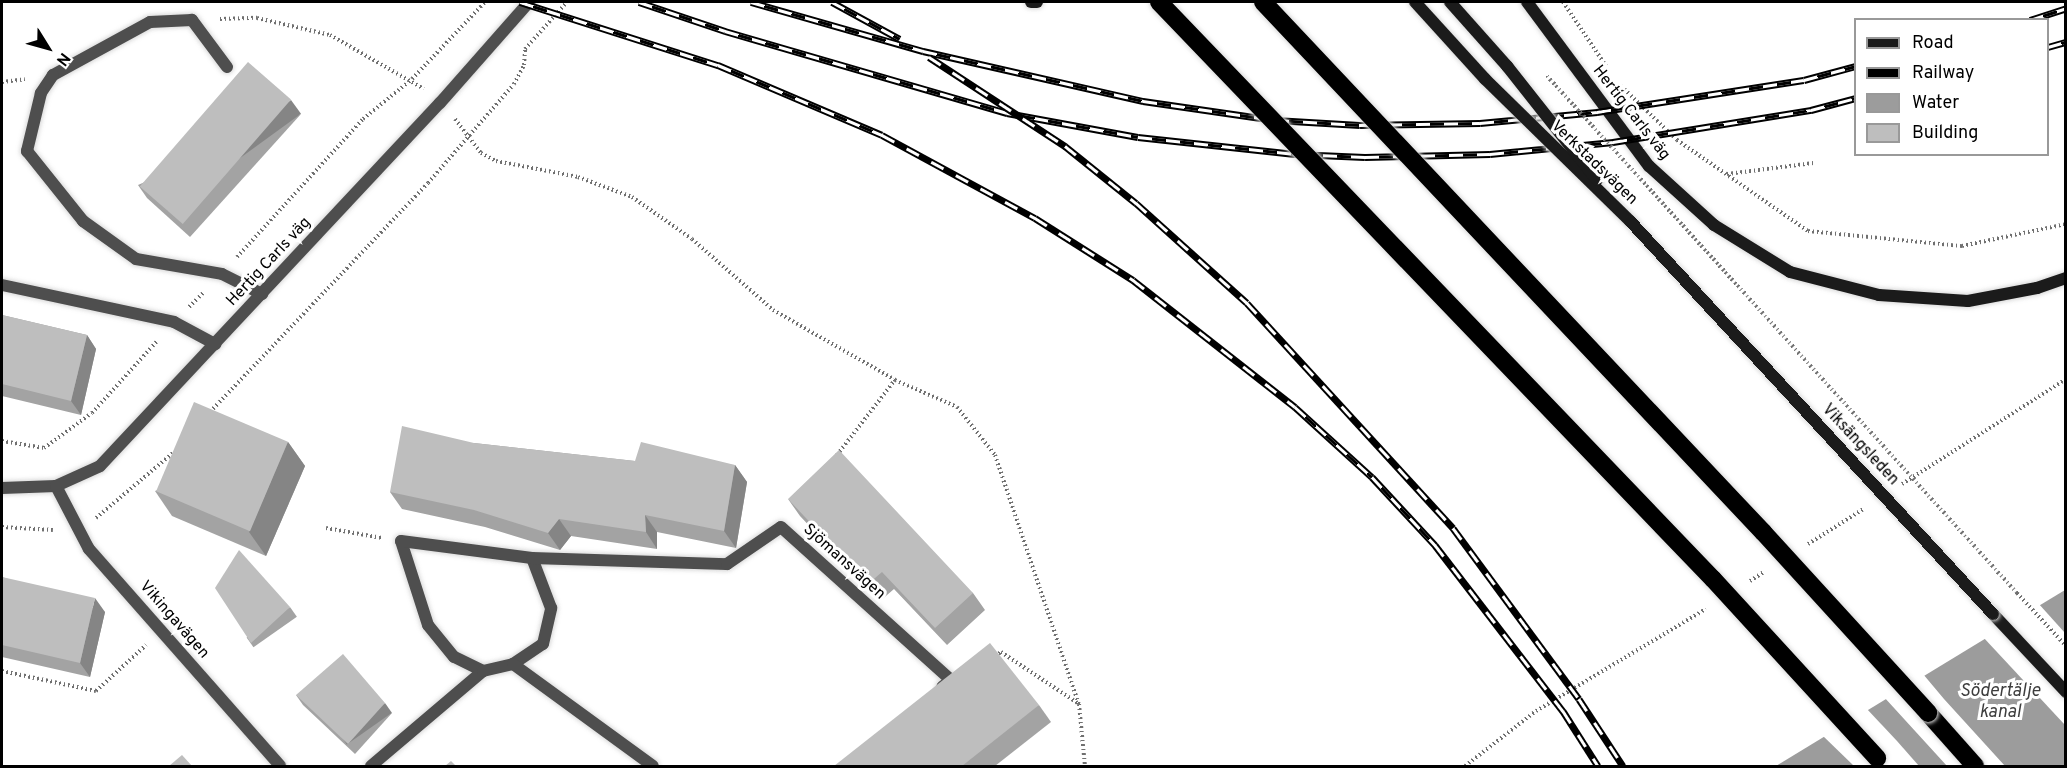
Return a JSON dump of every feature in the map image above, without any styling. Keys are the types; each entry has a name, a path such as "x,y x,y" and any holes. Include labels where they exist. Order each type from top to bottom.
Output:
{"highway":[{"path":"1159,2 1713,579 1884,766"},
{"path":"1263,2 1755,523 1975,766"}],"main road":[{"path":"1031,2 1037,2"},
{"name":"Verkstadsvägen","path":"1415,2 1485,79 1630,221"},
{"name":"Verkstadsvägen","path":"1450,2 1507,66 1630,221"},
{"name":"Hertig Carls väg","path":"1527,2 1649,166 1714,225 1791,272 1879,295 1968,301 2066,278"},
{"name":"Viksängsleden","path":"1630,221 2066,693"}],"street":[{"name":"Hertig Carls väg","path":"2,488 56,486 100,466 262,294 529,2"},
{"path":"227,67 192,20 150,22 53,75 41,93 27,151 82,221 136,259 222,274 262,294"},
{"path":"2,285 174,322 215,344"},
{"name":"Vikingavägen","path":"56,486 89,549 280,766"},
{"name":"Sjömansvägen","path":"401,541 532,558 727,564 782,527 951,680 933,694"},
{"path":"401,541 428,625 454,657 483,671"},
{"path":"371,766 483,671 513,664 543,644 551,608 532,558"},
{"path":"513,664 653,766"}],"path":[{"path":"192,20 257,18 330,35 412,79 485,2"},
{"path":"206,417 514,84 524,65 525,49 567,2"},
{"path":"1563,2 1612,75"},
{"path":"1544,72 2066,646"},
{"path":"1618,84 1677,140 1808,231 1962,246 2066,224"},
{"path":"470,133 481,153 496,161 578,177 633,197 692,238 772,310 896,380 957,407 995,455 1080,704 1085,766"},
{"path":"1726,174 1813,163"},
{"path":"1897,488 2066,379"},
{"path":"831,463 896,380"},
{"path":"2,527 27,531 79,529 107,512 182,443"},
{"path":"326,528 401,541"},
{"path":"1465,766 1536,711 1716,603"},
{"path":"2,671 96,691 161,630"},
{"path":"991,658 1001,652 1080,704"}],"water":[{"name":"Södertälje kanal","path":"2065,590 2065,766 1776,766"}],"pier":[{"path":"2038,603 2065,633 2065,725 1983,637"},
{"path":"1923,674 2005,766 1947,766 1884,697"},
{"path":"1866,708 1919,766 1854,766 1822,735"}],"building":[{"path":"248,62 291,99 183,224 140,187"},
{"path":"2,315 87,335 71,401 2,384"},
{"path":"194,402 288,442 250,531 156,491"},
{"path":"402,426 474,443 635,461 641,442 735,465 724,531 645,515 646,532 559,519 548,533 474,510 390,492"},
{"path":"839,450 973,593 935,628 882,572 868,584 788,499"},
{"path":"239,550 290,607 251,643 215,588"},
{"path":"2,577 95,598 80,663 2,645"},
{"path":"990,643 1039,705 962,766 834,766"},
{"path":"343,654 385,703 348,744 296,695"},
{"path":"182,755 192,766 169,766"},
{"path":"451,761 456,766 445,766"}],"railway":[{"path":"520,2 718,65 882,135 1035,218 1133,280 1295,407 1372,477 1435,545 1563,711 1598,766"},
{"path":"639,2 725,31 1007,113 1138,137 1295,154 1365,157 1490,154 1613,142 1811,110 1854,99"},
{"path":"751,2 923,51 1143,101 1275,120 1360,125 1480,123 1597,112 1804,80 1854,67"},
{"path":"832,2 900,39"},
{"path":"2036,18 2066,8"},
{"path":"2049,47 2066,42"},
{"path":"929,57 1065,146 1136,203 1247,303 1453,528 1579,699 1623,766"}]}
